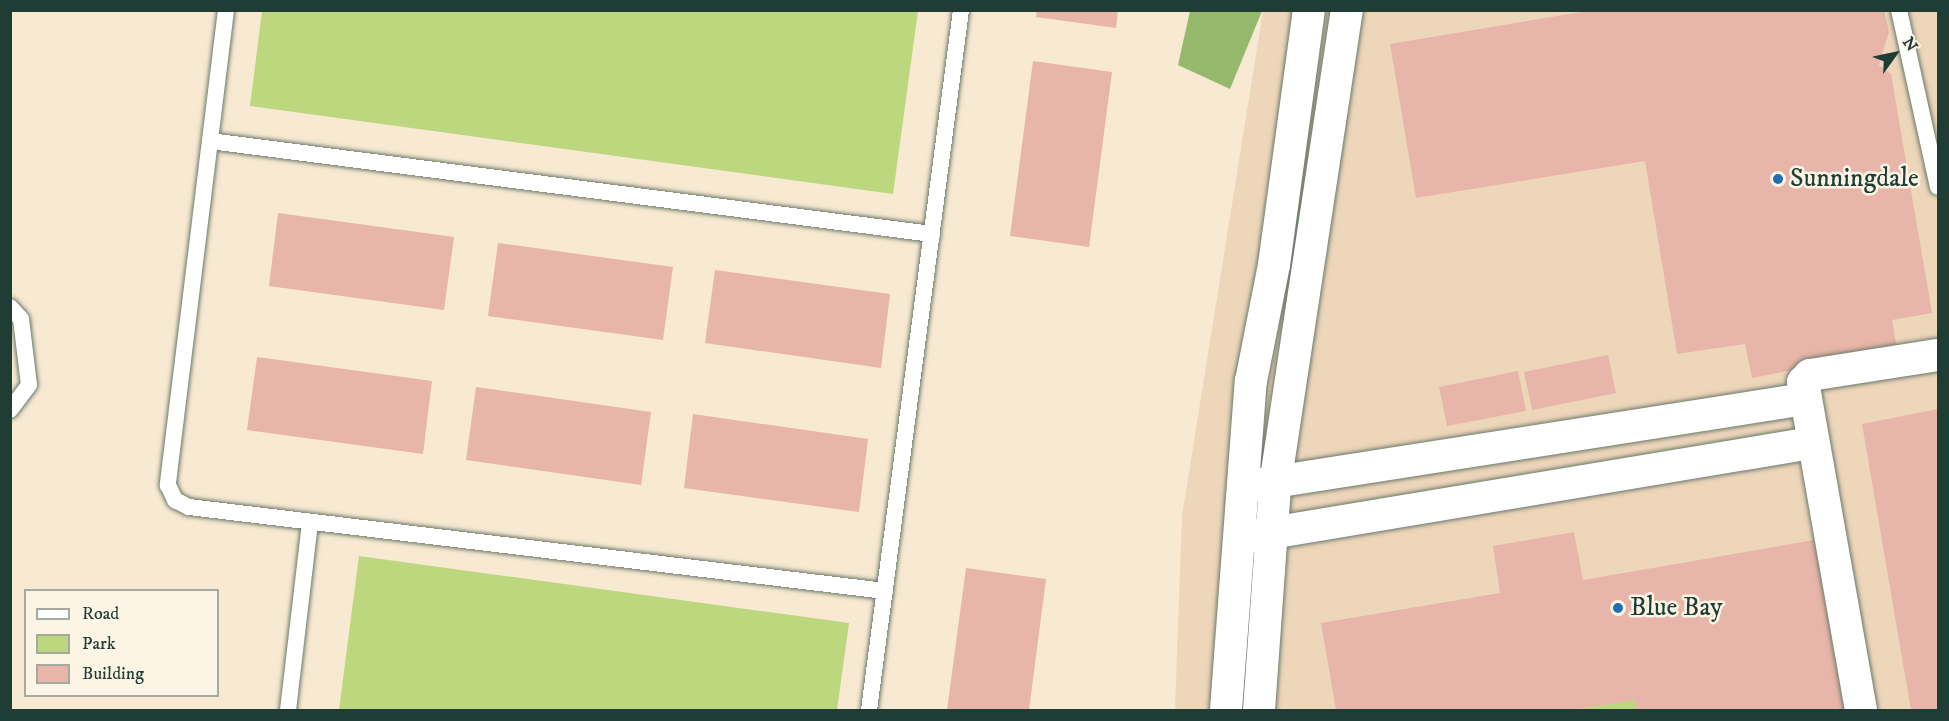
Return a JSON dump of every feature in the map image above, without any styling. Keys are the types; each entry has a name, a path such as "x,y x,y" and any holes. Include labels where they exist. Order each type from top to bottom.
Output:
{"street":[{"path":"1226,711 1239,485 1309,10"},
{"path":"1259,711 1275,485 1347,10"},
{"path":"1861,711 1811,443 1803,382 1810,375 1938,355"},
{"path":"1239,485 1275,485 1804,399"},
{"path":"1237,536 1272,536 1811,443"}],"lane":[{"path":"226,10 168,485 175,500 189,507 885,591"},
{"path":"869,711 961,10"},
{"path":"1899,10 1938,187"},
{"path":"210,141 932,234"},
{"path":"10,308 21,319 29,385 10,410"},
{"path":"288,711 310,522"}],"shaded area":[{"path":"1263,11 1938,11 1938,710 1175,710 1182,516"}],"green space":[{"path":"262,11 918,11 893,194 250,106"},
{"path":"1190,11 1262,11 1230,89 1178,65"},
{"path":"359,556 849,623 837,710 339,710"},
{"path":"1635,700 1637,710 1572,710"}],"building":[{"path":"1037,10 1118,10 1116,28 1036,17"},
{"name":"Sunningdale","path":"1593,10 1884,10 1889,32 1879,65 1891,74 1932,313 1892,320 1897,349 1752,378 1745,344 1677,354 1645,161 1416,198 1390,44"},
{"path":"1033,61 1112,72 1089,247 1010,236"},
{"path":"278,213 454,237 444,310 269,286"},
{"path":"498,243 673,267 663,340 488,316"},
{"path":"715,270 890,294 881,368 705,343"},
{"path":"1608,355 1616,393 1532,410 1524,372"},
{"path":"257,357 432,381 423,454 247,430"},
{"path":"1518,371 1526,411 1447,426 1439,387"},
{"path":"476,387 651,412 641,485 466,460"},
{"path":"1938,409 1938,710 1911,710 1862,424"},
{"path":"693,414 868,439 859,512 684,488"},
{"name":"Blue Bay","path":"1574,532 1583,580 1814,540 1844,710 1637,710 1635,700 1572,710 1336,710 1321,623 1500,593 1493,546"},
{"path":"966,568 1046,579 1029,710 947,710"}],"place":[{"name":"Sunningdale","path":"1778,179"},
{"name":"Blue Bay","path":"1618,608"}]}
